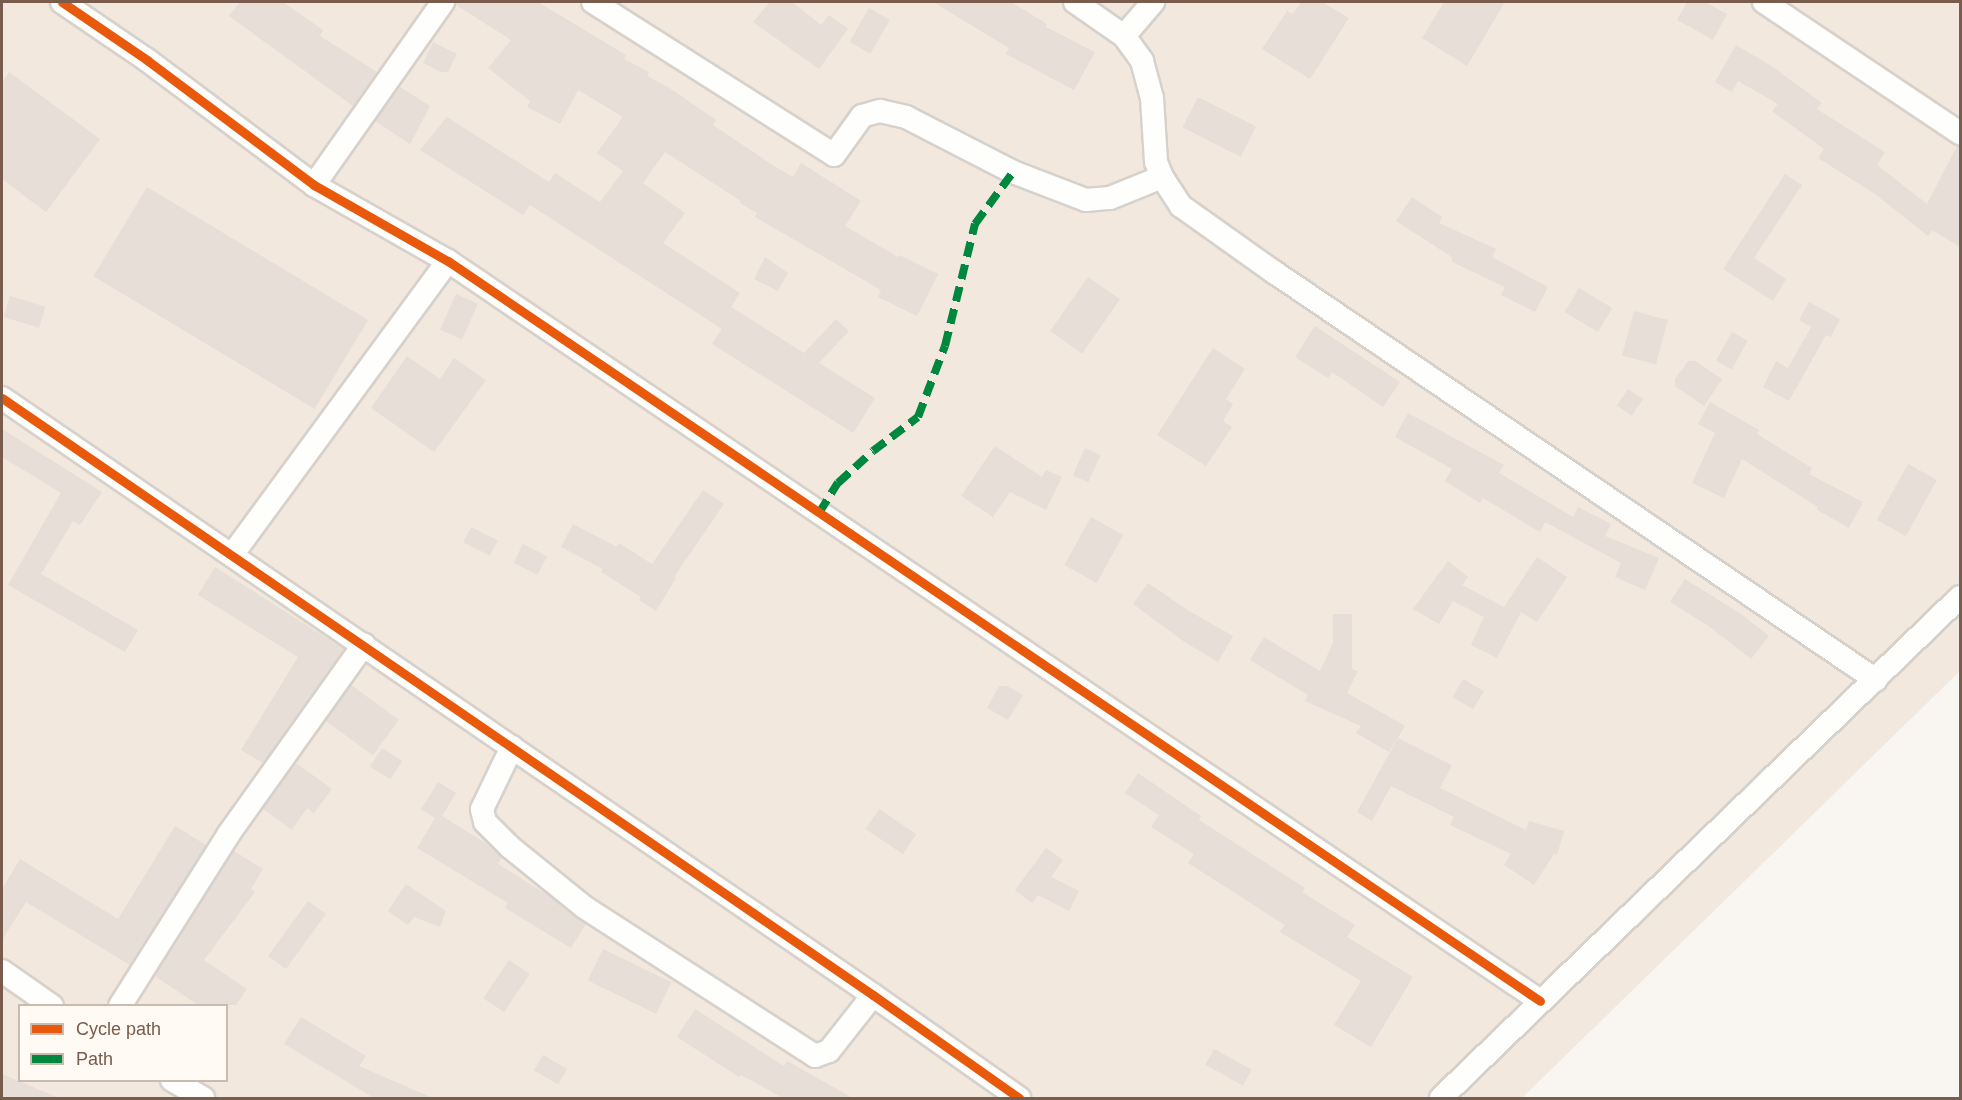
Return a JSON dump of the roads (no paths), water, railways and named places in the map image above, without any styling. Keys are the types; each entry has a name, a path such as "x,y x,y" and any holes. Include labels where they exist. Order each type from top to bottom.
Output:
{"street":[{"path":"62,2 147,60 314,185 448,261 1540,1001"},
{"path":"314,185 444,2"},
{"path":"593,2 834,155 862,116 880,111 906,117 1013,171 1086,200 1110,198 1162,177"},
{"path":"1075,2 1124,36 1142,61 1152,98 1156,162 1162,177 1181,206 1256,260 1876,680"},
{"path":"1124,36 1153,2"},
{"path":"1764,2 1960,133"},
{"path":"232,555 448,261"},
{"path":"2,398 364,644 1019,1098"},
{"path":"1441,1098 1960,597"},
{"path":"121,1004 228,835 364,644"},
{"path":"512,747 482,809 484,822 584,907 814,1056 829,1051 873,995"},
{"path":"2,971 51,1004"},
{"path":"175,1082 203,1098"}]}
